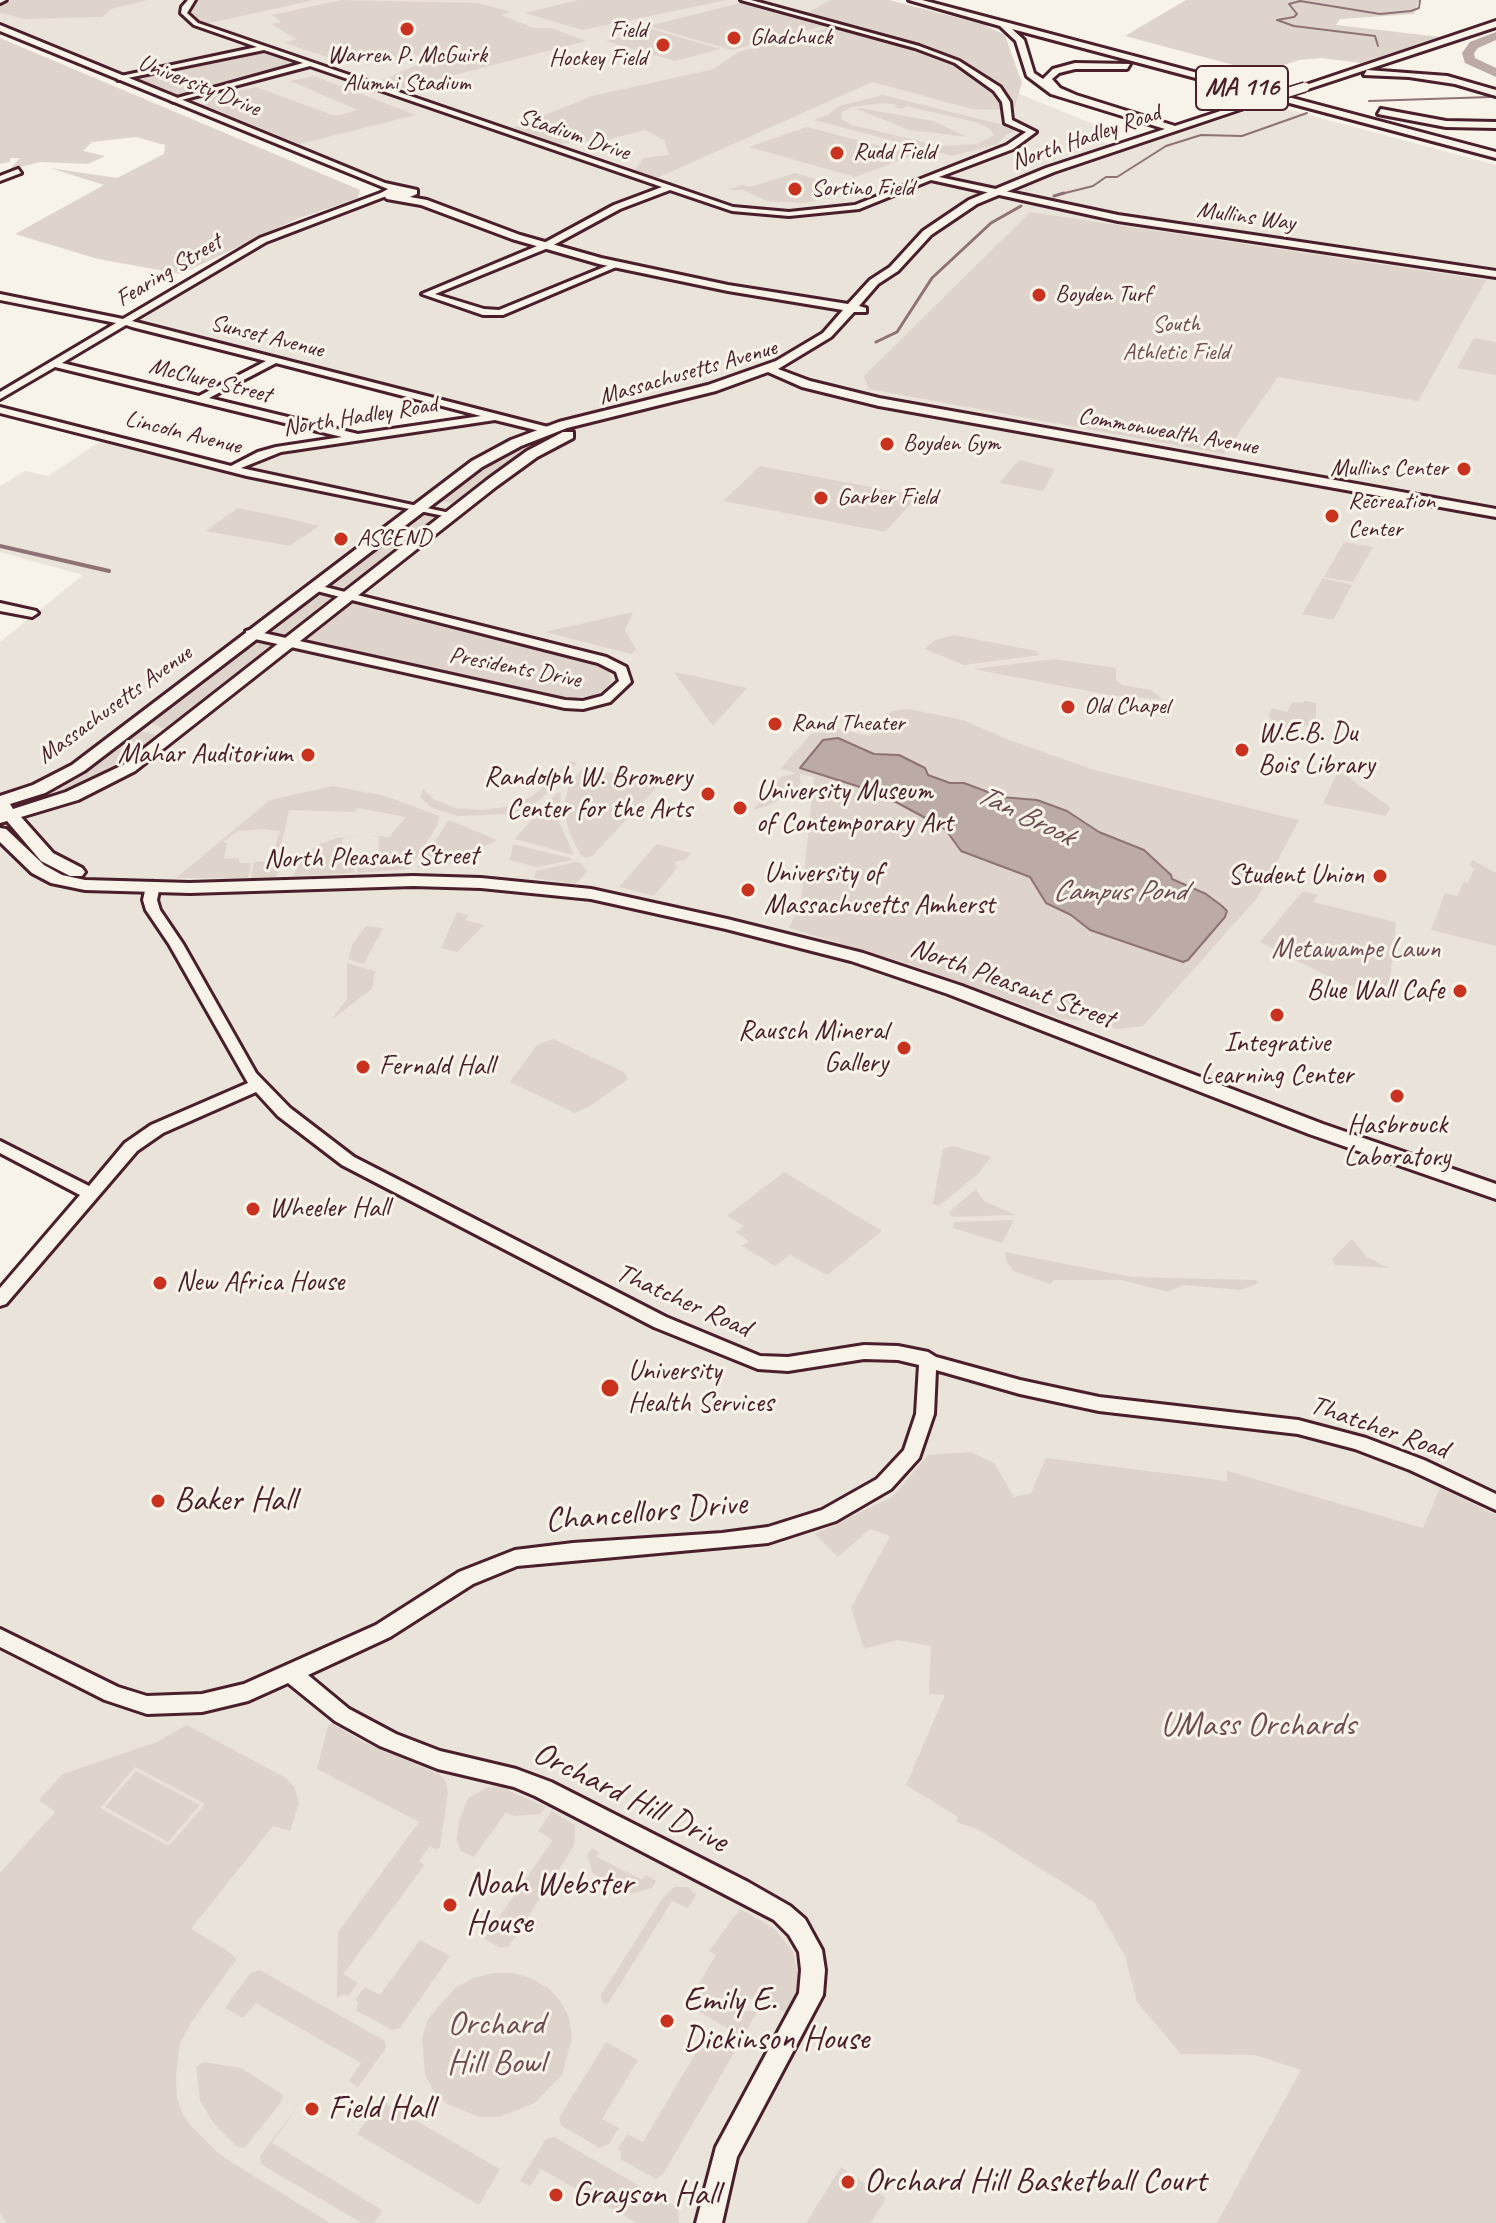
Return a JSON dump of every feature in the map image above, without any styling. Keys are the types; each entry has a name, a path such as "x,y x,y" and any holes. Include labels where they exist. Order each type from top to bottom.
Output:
{"main road":[{"name":"MA 116","path":"913,0 1263,98 1496,155"},
{"name":"MA 116","path":"939,0 1496,146"},
{"path":"989,20 1017,35 1024,63 1034,80 1055,93 1175,129"},
{"name":"North Hadley Road","path":"894,269 941,222 992,192 1263,98 1496,24"},
{"name":"University Drive","path":"0,28 392,193 545,246 617,265 798,299 866,305"},
{"path":"1429,46 1419,54 1421,62 1460,81"},
{"path":"1160,58 1402,116 1453,125 1496,125"},
{"path":"1382,62 1496,91"},
{"path":"1119,147 1133,137 1133,128 1098,107 1057,90 1049,83 1048,76 1075,66 1122,65 1263,98"},
{"path":"1339,76 1389,73 1460,81"},
{"path":"1098,107 1173,116 1227,112"},
{"name":"University Drive","path":"392,193 412,194 423,202"},
{"name":"Massachusetts Avenue","path":"866,305 878,279 894,269"},
{"name":"Massachusetts Avenue","path":"2,810 89,789 129,768 532,454 572,433 626,415 731,390 837,342 866,305 892,279 894,269"},
{"name":"Massachusetts Avenue","path":"2,810 78,768 419,505 477,464 548,430 778,371"},
{"name":"Commonwealth Avenue","path":"778,371 879,402 1496,513"},
{"name":"North Pleasant Street","path":"2,810 51,860 68,870 110,883"},
{"name":"North Pleasant Street","path":"0,833 31,865 85,885 110,883 258,888 450,881 576,892 651,906 857,957 941,985 1316,1129 1496,1192"}],"street":[{"name":"Stadium Drive","path":"192,0 184,11 192,22 732,209 804,213 856,207 1019,143 1032,132 1008,121 1006,102 997,89 957,62 917,47 744,0"},
{"path":"121,78 265,48"},
{"path":"174,100 311,64"},
{"path":"0,179 18,171"},
{"path":"931,178 992,192"},
{"path":"617,265 500,313 483,312 427,294 545,246 617,207 668,188"},
{"name":"Mullins Way","path":"992,192 1156,224 1496,274"},
{"name":"Fearing Street","path":"0,396 269,237 392,193"},
{"name":"Sunset Avenue","path":"0,297 123,322 548,430"},
{"path":"201,399 275,360"},
{"name":"McClure Street","path":"54,364 357,437"},
{"name":"Lincoln Avenue","path":"0,410 232,469 455,513"},
{"name":"North Hadley Road","path":"232,469 271,451 498,417"},
{"path":"521,425 531,437"},
{"name":"Presidents Drive","path":"250,634 573,705 606,699 625,682 625,675 617,665 602,660 313,587"},
{"path":"0,607 32,613"},
{"name":"Thatcher Road","path":"153,886 150,900 153,910 165,925 257,1085 308,1132 348,1161 631,1308 733,1353 776,1364 864,1352 898,1353 1020,1387 1099,1404 1264,1421 1332,1435 1417,1465 1496,1502"},
{"path":"0,1300 141,1138 257,1085"},
{"path":"0,1146 90,1193"},
{"name":"Chancellors Drive","path":"292,1674 383,1631 466,1578 515,1558 573,1551 700,1544 768,1535 810,1523 849,1506 884,1484 912,1453 925,1414 928,1359"},
{"path":"0,1637 112,1694 147,1705 213,1701 248,1692 292,1674"},
{"name":"Orchard Hill Drive","path":"292,1674 342,1715 388,1740 438,1760 516,1778 536,1786 740,1889 782,1913 797,1927 810,1950 813,1970 811,1995 725,2156 709,2223"}],"shaded area":[{"name":"University of Massachusetts Amherst","path":"10,0 867,0 1012,91 1101,127 1103,142 1128,150 1268,104 1496,165 1496,2223 0,2223 0,1311 99,1194 0,1138 0,642 83,575 0,552 0,486 25,471 48,476 104,439 233,472 282,451 509,417 131,321 264,242 389,193 375,178 0,22 0,3"}],"green space":[{"path":"12,0 148,0 111,9 102,17 25,19 0,13 0,4"},
{"path":"196,0 314,0 205,24 199,23 188,13"},
{"path":"341,0 478,3 511,12 501,15 534,28 551,28 586,41 400,89 378,82 430,59 413,54 388,62 347,56 333,59 285,43 296,39 271,24 281,22 272,15"},
{"path":"579,0 727,0 582,30 525,13"},
{"path":"830,0 889,0 982,24 1005,35 1022,83 1015,106 997,110 972,109 872,82 657,178 635,170 644,158 669,155 664,140 645,130 610,139 558,144 513,128 592,96 714,69 738,52 843,24 806,14"},
{"path":"1186,0 1419,0 1414,14 1340,19 1336,25 1440,37 1361,63 1321,58 1300,60 1260,72 1125,36"},
{"name":"Gladchuck","path":"740,3 823,26 732,50 648,26"},
{"name":"Field Hockey Field","path":"652,29 720,49 675,61 606,41"},
{"path":"0,38 360,190 358,198 297,219 181,274 98,259 15,234 104,185 50,168 117,178 164,154 165,145 136,137 92,142 83,151 105,156 88,164 40,162 9,170 20,158 10,158 10,162 0,164"},
{"path":"258,51 270,52 301,64 180,97 132,79"},
{"path":"314,76 416,115 300,144 201,104 209,98 256,87 335,116 358,110 290,81"},
{"path":"883,95 1020,129 1006,135 998,144 952,156 814,120 828,115 839,106","holes":["883,103 898,105 894,107 902,109 907,106 978,123 989,128 994,135 977,144 940,146 852,125 841,119 842,112 852,107"]},
{"path":"857,109 933,121 968,137 909,130"},
{"name":"Rudd Field","path":"807,127 914,155 855,177 749,147"},
{"name":"Sortino Field","path":"795,173 845,188 832,197 804,203 767,201 743,190 728,190 742,185 750,187"},
{"name":"South Athletic Field","path":"1030,212 1486,280 1418,401 1278,377 1224,454 869,389 864,376"},
{"path":"1474,338 1496,342 1496,375 1457,368"},
{"path":"612,416 556,437 459,504 437,501 469,473 506,452 556,431"},
{"path":"1019,460 1055,469 1043,491 999,483"},
{"name":"Garber Field","path":"760,466 918,496 885,532 723,501"},
{"path":"238,508 319,526 290,546 206,531"},
{"path":"420,514 439,519 349,589 327,585"},
{"path":"1344,542 1373,547 1353,582 1324,577"},
{"path":"1323,578 1352,585 1333,620 1302,614"},
{"path":"324,594 335,600 295,633 270,633 268,630 309,596"},
{"path":"359,602 594,661 608,669 612,681 606,689 593,696 558,699 304,640 347,604"},
{"path":"633,612 625,630 636,649 631,654 545,632"},
{"path":"954,635 1036,651 1040,655 964,665 925,649 935,640"},
{"path":"253,640 273,643 276,647 177,726 162,728 148,722"},
{"path":"1054,659 1116,668 1116,680 1122,685 1151,690 1163,700 1109,695 973,669"},
{"path":"674,672 694,676 747,688 713,726"},
{"path":"1293,702 1316,703 1316,725 1275,729 1268,714 1272,708 1287,712"},
{"path":"909,709 963,720 1094,770 1299,820 1258,897 1143,1026 1117,1029 1085,1016 1079,1020 1062,1019 912,965 789,928 801,902 814,777 800,774 801,783 795,791 770,805 753,810 781,777 796,773 780,769 811,734 836,729 870,736 892,711"},
{"path":"140,731 156,735 158,740 135,759 90,784 33,804 29,799 85,772 124,743 126,737"},
{"path":"570,761 577,763 541,799 508,814 458,816 432,808 420,797 423,789 433,799 455,808 483,810 505,807 533,796"},
{"path":"584,766 651,782 665,779 592,856 586,858 580,854 569,832 563,808 569,785"},
{"path":"1341,772 1390,807 1386,816 1323,804 1337,773"},
{"path":"333,786 385,796 439,816 437,826 409,869 357,873 359,858 378,857 379,837 369,835 389,837 406,817 358,808 354,812 289,810 279,856 289,859 275,877 251,878 254,862 270,861 280,831 261,829 238,831 223,842 227,843 224,859 239,858 239,863 251,863 248,878 176,878 270,800"},
{"path":"558,792 561,793 559,822 574,855 514,839"},
{"path":"449,820 497,840 450,864 417,868"},
{"path":"366,835 343,838 342,845 337,846 335,859 355,858 354,873 293,876 303,857 317,845 337,838"},
{"path":"513,844 572,860 537,867 512,861"},
{"path":"657,844 691,853 685,860 674,862 677,868 654,896 619,887"},
{"path":"1472,860 1496,873 1496,946 1431,930 1445,893 1458,896 1463,882 1468,883 1474,868 1470,866"},
{"path":"582,863 587,872 575,884 534,878 536,871"},
{"name":"Metawampe Lawn","path":"1303,891 1318,895 1313,902 1396,922 1389,988 1347,986 1260,942"},
{"path":"457,912 469,915 465,920 484,925 457,952 441,948"},
{"path":"366,926 383,928 364,964 348,959 352,945"},
{"path":"347,963 375,971 372,989 331,1020 347,999"},
{"path":"553,1039 624,1072 628,1079 575,1113 510,1082 537,1045"},
{"path":"953,1146 991,1157 978,1174 939,1206 933,1204 943,1149"},
{"path":"784,1172 882,1231 827,1275 790,1255 775,1266 742,1246 749,1241 736,1232 744,1226 727,1216"},
{"path":"976,1189 984,1201 1015,1215 953,1217 949,1212"},
{"path":"1014,1220 1002,1243 953,1228 954,1222"},
{"path":"1352,1239 1367,1257 1388,1268 1335,1265 1332,1259"},
{"path":"1005,1252 1132,1277 1256,1280 1258,1283 1241,1290 1183,1285 1168,1292 1121,1280 1054,1280 1050,1284 1014,1271 1007,1263"},
{"name":"UMass Orchards","path":"971,1452 994,1463 1014,1497 1031,1493 1046,1458 1227,1481 1227,1471 1423,1528 1440,1488 1496,1515 1496,2223 1217,2223 1301,2070 1255,2055 1181,2054 1137,2002 1125,1956 1094,1902 979,1830 956,1822 958,1817 906,1785 945,1695 929,1694 931,1646 898,1640 864,1649 851,1608 890,1536 870,1529 838,1557 815,1534 892,1497 928,1455"},
{"path":"332,1723 361,1741 439,1774 446,1782 448,1792 440,1847 436,1850 430,1846 419,1861 424,1865 418,1874 343,1974 358,1983 348,1996 344,1994 337,1998 338,1932 419,1822 317,1769 328,1726"},
{"path":"187,1725 284,1777 294,1786 299,1803 290,1831 273,1826 191,1929 231,1953 236,1960 180,2043 177,2098 191,2126 220,2155 330,2223 7,2223 0,2214 0,1873 55,1812 39,1800 63,1774 157,1742","holes":["135,1767 205,1804 169,1846 100,1808"]},
{"path":"136,1771 200,1805 168,1842 105,1807"},
{"path":"510,1786 509,1791 546,1807 540,1814 514,1816 506,1812 474,1857 461,1851 457,1840 459,1822 468,1798 488,1787"},
{"path":"552,1811 575,1825 574,1846 509,1946 501,1948 484,1939 553,1840 538,1831"},
{"path":"592,1848 599,1852 597,1857 642,1880 646,1875 656,1881 652,1888 629,1894 599,1879 592,1871 587,1855"},
{"path":"674,1887 688,1887 696,1895 688,1908 672,1901 607,2005 602,2002 601,1995 662,1899"},
{"path":"740,1909 775,1929 793,1952 800,1983 790,2014 755,1999 691,1997 716,1955 709,1951"},
{"path":"420,1940 450,1956 400,2028 392,2030 356,2010 358,2002 355,2000 365,1987 380,1995"},
{"path":"260,1970 385,2041 386,2048 358,2087 349,2081 361,2063 256,2003 243,2018 225,2008 250,1973"},
{"name":"Orchard Hill Bowl","path":"493,1973 513,1973 531,1978 548,1988 561,2002 569,2018 572,2038 562,2075 535,2103 499,2117 479,2117 445,2103 433,2090 425,2074 422,2038 428,2019 455,1988 473,1978"},
{"path":"730,2008 757,2012 743,2037 696,2010"},
{"path":"710,2029 740,2043 663,2174 656,2179 620,2159 621,2151 618,2149 627,2134 643,2142"},
{"path":"606,2042 638,2060 602,2119 619,2128 609,2144 600,2148 562,2126 559,2118"},
{"path":"204,2062 241,2068 283,2095 281,2102 245,2148 236,2146 215,2125 200,2101 196,2066"},
{"path":"380,2100 500,2169 479,2205 357,2134"},
{"path":"299,2104 272,2143 382,2210 375,2223 362,2223 262,2165 260,2156"},
{"path":"554,2137 678,2208 679,2223 637,2223 541,2169 530,2186 520,2181 546,2139"},
{"name":"Orchard Hill Basketball Court","path":"841,2167 886,2198 871,2223 806,2223"}],"water":[{"name":"Campus Pond","path":"838,738 874,754 899,755 925,768 928,775 950,783 964,783 1001,797 1037,800 1067,811 1099,832 1144,850 1172,879 1206,894 1222,906 1227,911 1225,917 1183,962 1090,930 1071,915 1046,903 1030,877 961,851 946,830 933,822 879,793 800,768 823,740"}],"waterway":[{"path":"1378,46 1375,36 1294,26 1277,20 1294,17 1297,14 1289,4 1300,1 1380,14 1411,11 1419,8 1420,0"},
{"path":"1496,36 1474,45 1468,53 1469,60 1496,73"},
{"path":"1369,101 1490,97"},
{"path":"1059,194 1093,186 1106,177 1117,177 1166,146 1201,135 1242,136 1307,113"},
{"path":"1059,194 1064,193"},
{"path":"1054,196 1059,194"},
{"path":"876,342 897,332 932,278 991,223 1021,206"},
{"name":"Tan Brook","path":"0,546 109,571"}],"place":[{"name":"Warren P. McGuirk Alumni Stadium","path":"407,29"},
{"name":"Gladchuck","path":"734,38"},
{"name":"Field Hockey Field","path":"663,45"},
{"name":"Rudd Field","path":"837,153"},
{"name":"Sortino Field","path":"795,189"},
{"name":"Boyden Turf","path":"1039,295"},
{"name":"Boyden Gym","path":"887,444"},
{"name":"Mullins Center","path":"1464,469"},
{"name":"Garber Field","path":"821,498"},
{"name":"Recreation Center","path":"1332,516"},
{"name":"ASCEND","path":"341,539"},
{"name":"Old Chapel","path":"1068,707"},
{"name":"Rand Theater","path":"775,724"},
{"name":"W.E.B. Du Bois Library","path":"1242,750"},
{"name":"Mahar Auditorium","path":"308,755"},
{"name":"Randolph W. Bromery Center for the Arts","path":"708,794"},
{"name":"University Museum of Contemporary Art","path":"740,808"},
{"name":"Student Union","path":"1380,876"},
{"name":"University of Massachusetts Amherst","path":"748,890"},
{"name":"Blue Wall Cafe","path":"1460,991"},
{"name":"Integrative Learning Center","path":"1277,1015"},
{"name":"Rausch Mineral Gallery","path":"904,1048"},
{"name":"Fernald Hall","path":"363,1067"},
{"name":"Hasbrouck Laboratory","path":"1397,1096"},
{"name":"Wheeler Hall","path":"253,1209"},
{"name":"New Africa House","path":"160,1283"},
{"name":"University Health Services","path":"610,1388"},
{"name":"Baker Hall","path":"158,1501"},
{"name":"Noah Webster House","path":"450,1905"},
{"name":"Emily E. Dickinson House","path":"667,2021"},
{"name":"Field Hall","path":"312,2109"},
{"name":"Orchard Hill Basketball Court","path":"848,2182"},
{"name":"Grayson Hall","path":"556,2195"}]}
